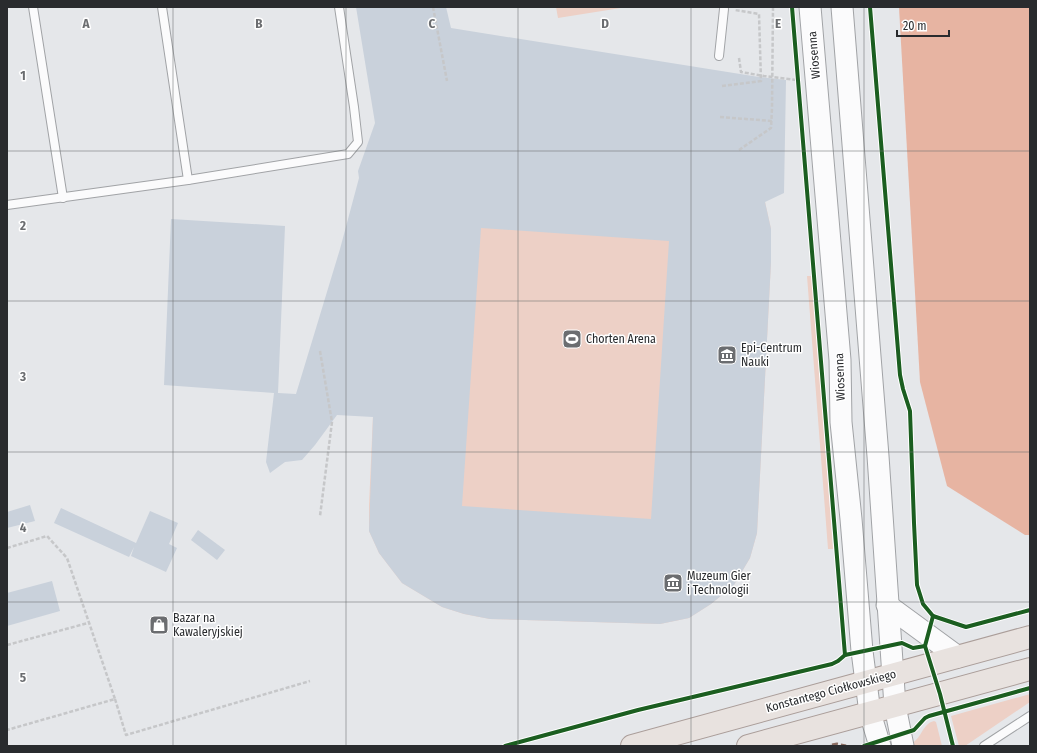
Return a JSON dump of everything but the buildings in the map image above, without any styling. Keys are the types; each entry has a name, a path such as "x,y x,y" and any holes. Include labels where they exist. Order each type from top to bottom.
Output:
{"main road":[{"name":"Wiosenna","path":"810,7 840,360 841,422 866,681 870,713 880,746"},
{"path":"842,7 878,448 881,516 895,706 902,746"},
{"path":"851,519 881,516"},
{"path":"887,606 958,657"},
{"name":"Konstantego Ciołkowskiego","path":"632,746 657,743 866,681 1030,637"},
{"path":"748,746 1030,670"}],"lane":[{"path":"33,7 63,198"},
{"path":"162,7 188,180"},
{"path":"7,205 188,180 348,154 358,142 339,7"},
{"path":"719,56 724,9"},
{"path":"984,746 1030,716"}],"path":[{"path":"433,7 447,81"},
{"path":"739,150 771,128 773,7"},
{"path":"722,86 761,81 762,78 759,14 724,9"},
{"path":"739,58 741,72 798,80"},
{"path":"720,117 772,121"},
{"path":"320,351 332,422 320,516"},
{"path":"7,548 47,536 67,558 126,735 310,681"},
{"path":"7,645 88,623"},
{"path":"7,730 115,699"}],"shaded area":[{"path":"556,7 627,7 558,18"},
{"path":"899,7 1030,7 1030,535 1025,535 947,486 920,382"},
{"name":"Chorten Arena","path":"765,202 771,229 771,262 757,533 750,558 734,585 711,604 689,618 660,624 490,619 464,614 442,607 402,583 379,553 369,531 381,235"},
{"path":"807,276 812,276 833,549 828,549"},
{"path":"1030,694 1030,702 965,746 959,746 951,716"},
{"path":"934,721 936,722 942,746 913,746 912,743 918,738 924,728"}],"marked path":[{"path":"832,745 837,744 846,746"}],"cycle path":[{"path":"792,7 845,655"},
{"path":"870,7 900,375 910,411 917,585 923,604 933,616 966,627 1030,610"},
{"path":"505,746 638,710 832,664 845,655 902,643 913,648 925,646 933,616"},
{"path":"925,646 940,694 953,746"},
{"path":"864,746 914,730 925,718 929,716 1030,688"}],"place":[{"name":"Chorten Arena","path":"572,339"},
{"name":"Epi-Centrum Nauki","path":"727,355"},
{"name":"Muzeum Gier i Technologii","path":"673,583"},
{"name":"Bazar na Kawaleryjskiej","path":"159,625"}]}
